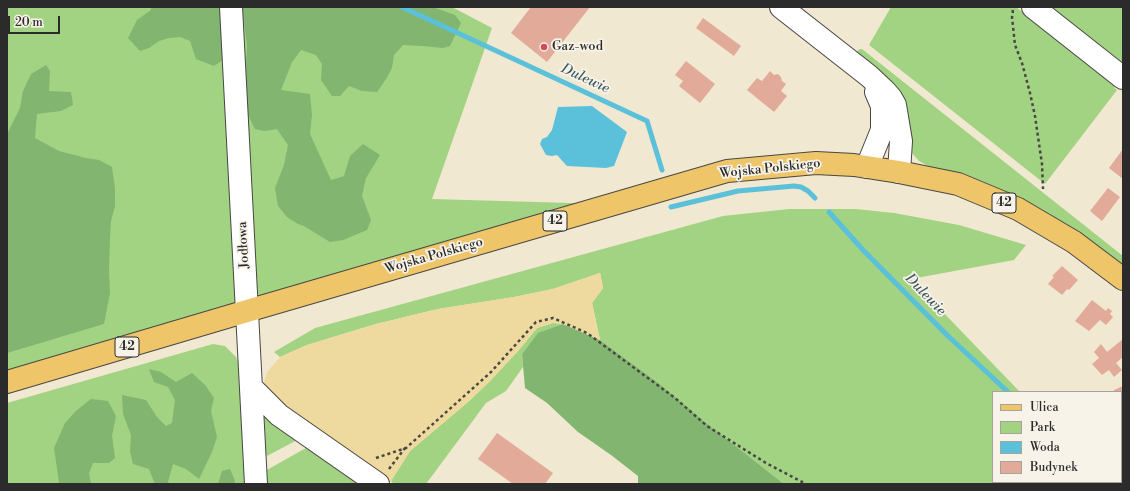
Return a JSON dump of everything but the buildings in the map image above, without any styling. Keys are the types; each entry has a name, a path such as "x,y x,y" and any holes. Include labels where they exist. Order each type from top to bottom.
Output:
{"main road":[{"name":"Wojska Polskiego","path":"7,382 727,171 816,163 854,165 899,172 958,184 1018,209 1074,242 1123,279"}],"street":[{"name":"Jodłowa","path":"231,7 256,484"},
{"path":"781,7 869,76 885,90 891,98 895,105 901,141 899,172"},
{"path":"1033,7 1123,78"},
{"path":"867,167 882,130 882,106 869,76"},
{"path":"251,387 279,415 378,484"}],"path":[{"path":"1013,7 1012,17 1015,46 1022,63 1030,92 1042,164 1043,189"},
{"path":"378,484 406,448 491,372 536,322 553,318 587,333 674,398 707,426 766,463 806,484"},
{"path":"353,466 406,448"}],"green space":[{"path":"7,7 452,7 492,28 432,199 606,204 7,373"},
{"path":"151,7 219,7 222,27 223,60 214,66 196,59 190,41 180,37 159,41 149,48 140,51 128,38 137,20 151,10"},
{"path":"242,7 433,7 455,15 461,23 450,46 443,48 403,45 394,55 392,68 377,92 362,91 349,86 340,96 332,96 321,80 322,64 316,55 301,50 292,62 281,90 310,94 312,115 310,134 331,180 344,176 350,156 363,144 380,155 366,178 362,196 371,220 367,230 343,240 330,242 287,217 278,206 275,188 284,165 288,145 277,129 264,131 255,129 247,113 245,86 247,46"},
{"path":"891,7 1016,7 1116,86 1114,88 1117,90 1045,184 869,45"},
{"path":"1050,7 1123,7 1123,64"},
{"path":"862,49 1123,256 1123,264 1088,239 1044,212 1010,194 977,180 928,166 919,161 911,152 892,84 885,75 856,52"},
{"path":"46,65 50,71 49,91 71,92 73,105 61,111 37,114 35,138 59,151 99,160 112,167 115,188 115,206 111,221 109,271 110,293 104,324 7,353 7,134 20,108 23,91 31,74"},
{"path":"789,209 856,209 894,213 959,225 1026,245 1014,260 911,279 1019,391 992,391 992,483 1097,484 784,484 705,422 661,385 600,340 592,303 603,288 600,273 553,289 438,309 376,324 307,345 280,357 274,352 315,328 723,216"},
{"path":"553,323 563,324 538,334 522,354 523,367 506,391 486,403 426,484 394,484 391,481 410,451 468,402 490,381 537,328"},
{"path":"563,324 600,340 661,385 705,422 784,484 638,484 638,476 578,432 547,403 525,388 522,354 538,333"},
{"path":"213,344 225,346 236,357 240,369 247,484 7,484 7,403"},
{"path":"149,369 161,372 176,382 192,373 205,385 214,398 211,411 217,437 212,452 199,479 186,469 173,464 168,482 169,484 155,484 149,469 133,464 130,451 131,435 123,414 122,395 146,400 157,417 166,426 172,423 175,400 168,387 154,382"},
{"path":"91,399 108,401 116,416 112,436 115,458 109,463 93,463 89,473 91,484 58,484 59,482 54,448 65,423 76,411"},
{"path":"269,410 299,439 267,456 261,443 260,415"},
{"path":"313,444 368,484 266,484 265,471"},
{"path":"230,469 235,481 234,484 218,484 222,471"}],"sand":[{"path":"600,273 603,288 592,303 600,340 563,324 553,323 537,328 490,381 468,402 410,451 388,484 261,392 267,372 280,357 307,345 376,324 438,309 553,289"}],"water":[{"path":"592,106 627,132 614,166 606,168 567,166 557,155 546,155 540,144 542,139 547,137 552,130 558,107"}],"waterway":[{"name":"Dulewie","path":"402,7 647,121 662,170"},
{"name":"Dulewie","path":"671,207 738,191 794,186 801,187 815,198"},
{"name":"Dulewie","path":"829,212 863,250 948,336 1007,391"}],"place":[{"name":"Gaz-wod","path":"544,47"}]}
